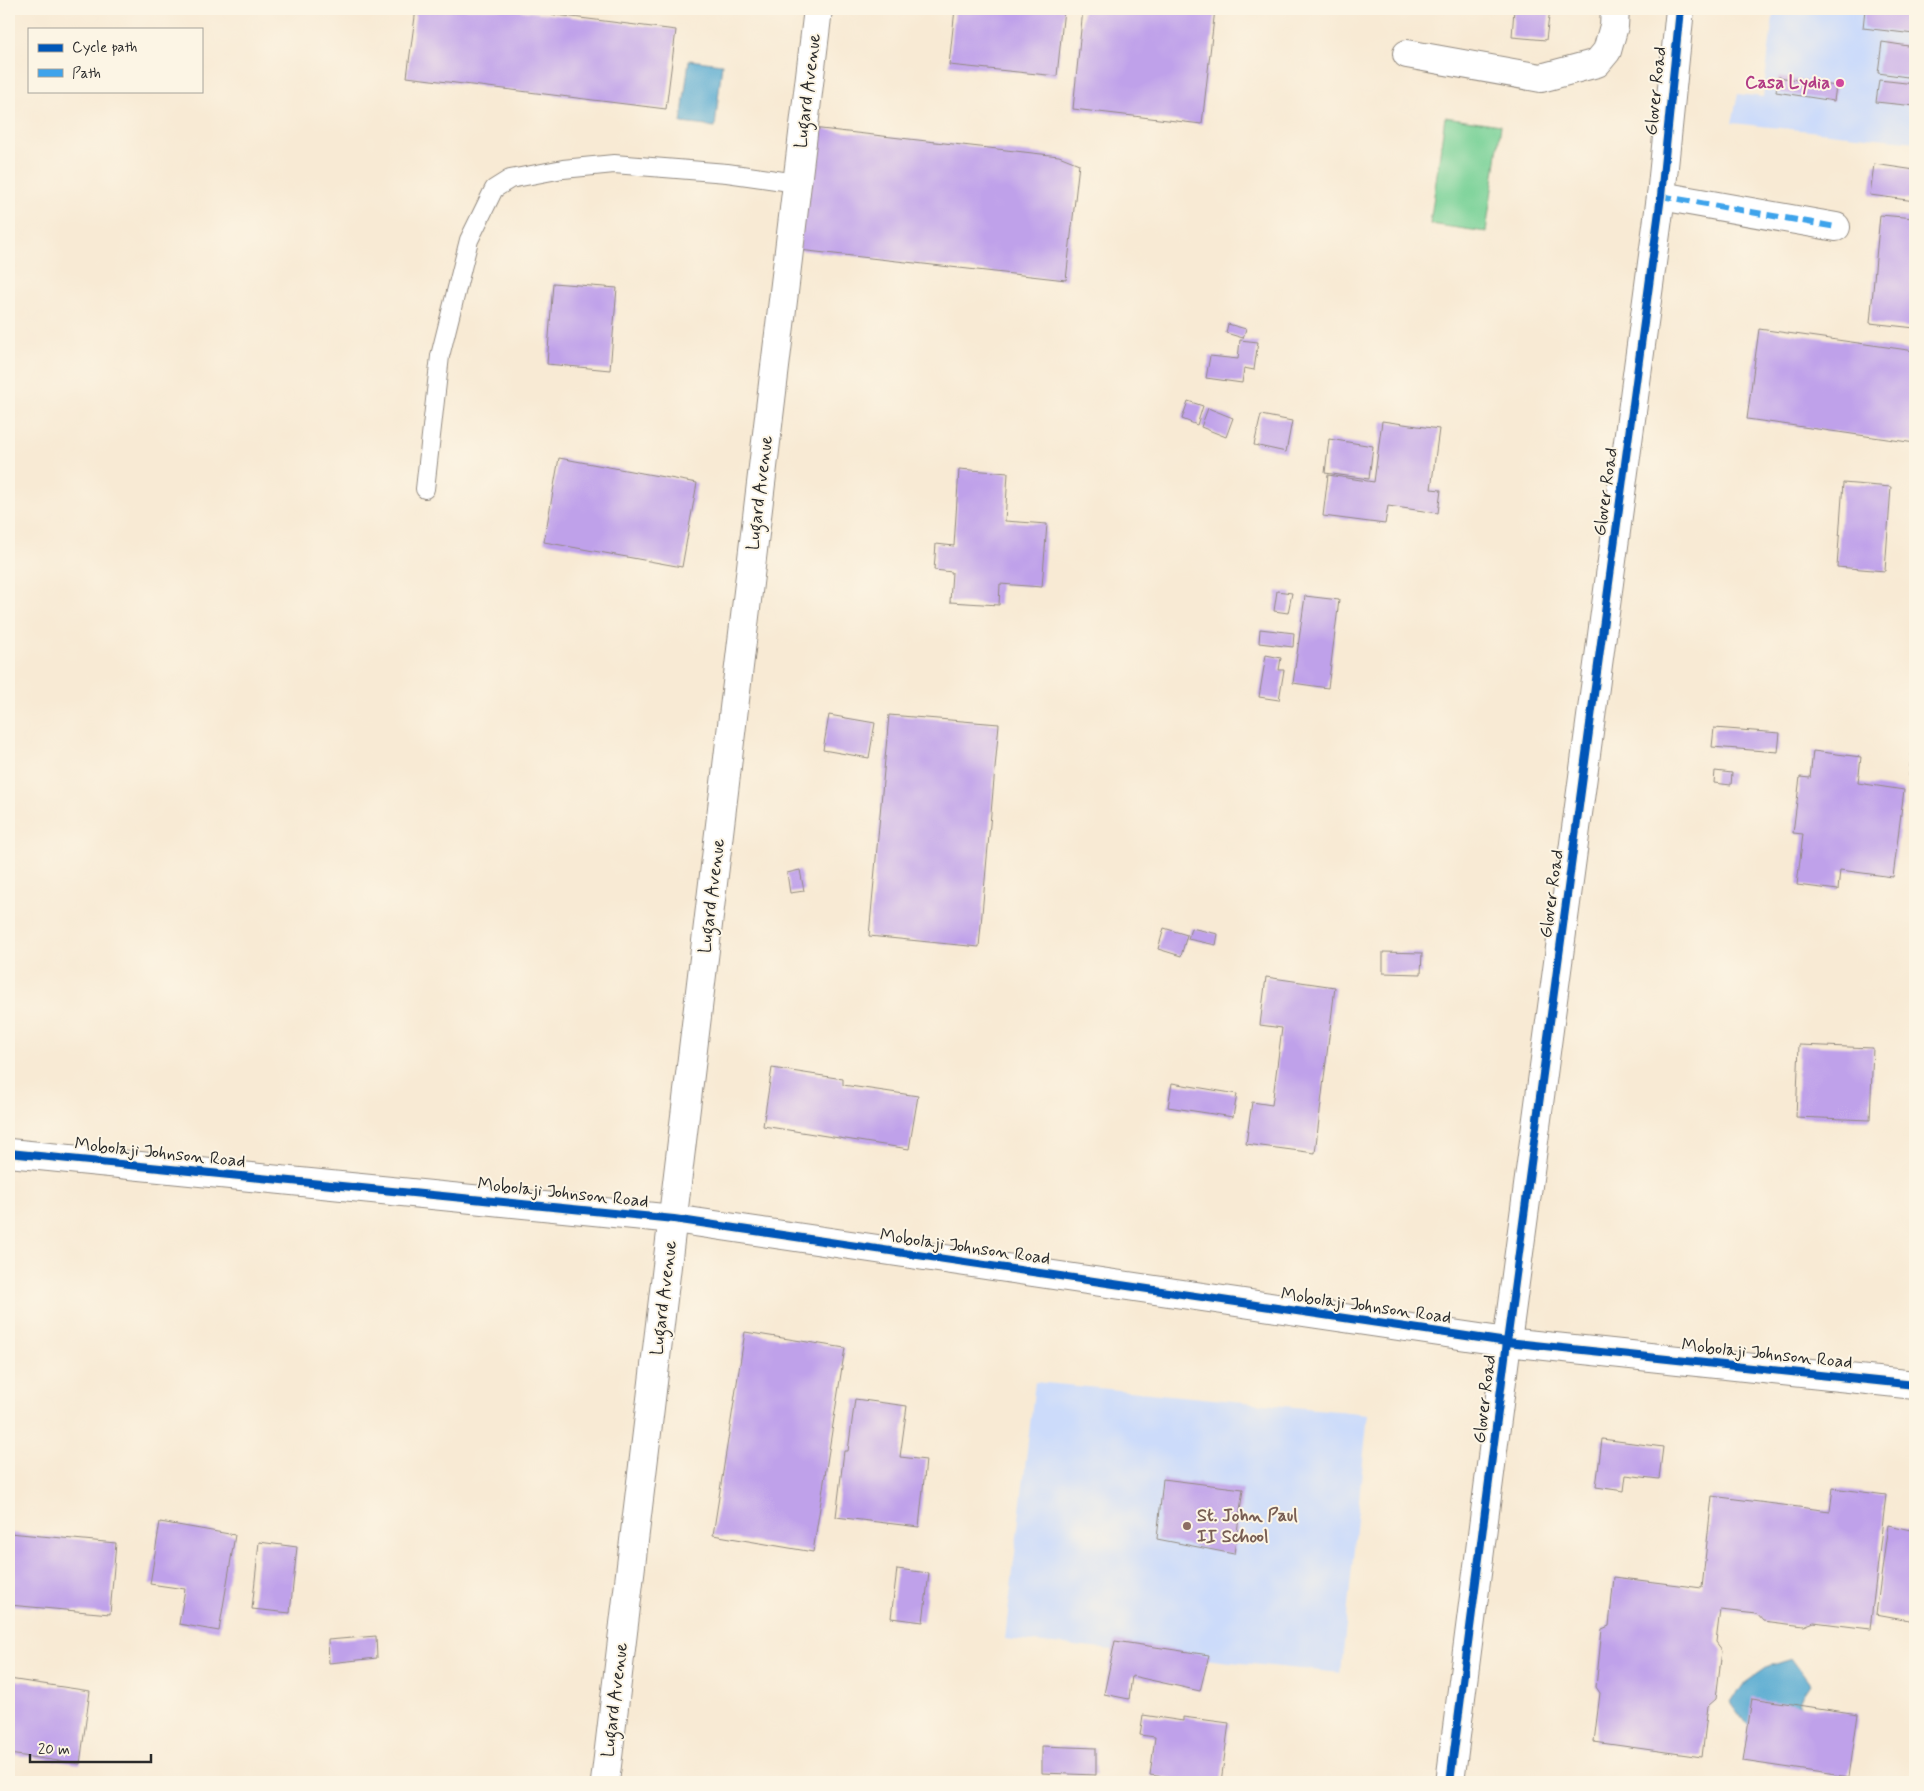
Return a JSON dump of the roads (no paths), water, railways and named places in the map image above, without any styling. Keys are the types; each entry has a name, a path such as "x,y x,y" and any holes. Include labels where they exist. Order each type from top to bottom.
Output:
{"street":[{"name":"Lugard Avenue","path":"604,1782 674,1219 818,9"},
{"path":"1408,54 1541,78 1597,63 1607,51 1614,26 1615,9"},
{"name":"Glover Road","path":"1450,1782 1507,1342 1661,196 1680,9"},
{"path":"1661,196 1836,228"},
{"name":"Mobolaji Johnson Road","path":"9,1153 674,1219 1507,1342 1915,1385"}],"lane":[{"path":"425,489 440,356 469,240 494,189 510,179 563,169 614,164 727,173 796,183"}],"water":[{"path":"689,60 722,64 715,127 681,123"},
{"path":"1791,1658 1810,1684 1798,1702 1807,1715 1750,1728 1731,1702 1742,1685 1772,1664"}],"place":[{"name":"Casa Lydia","path":"1840,83"},
{"name":"St. John Paul II School","path":"1187,1526"}]}
